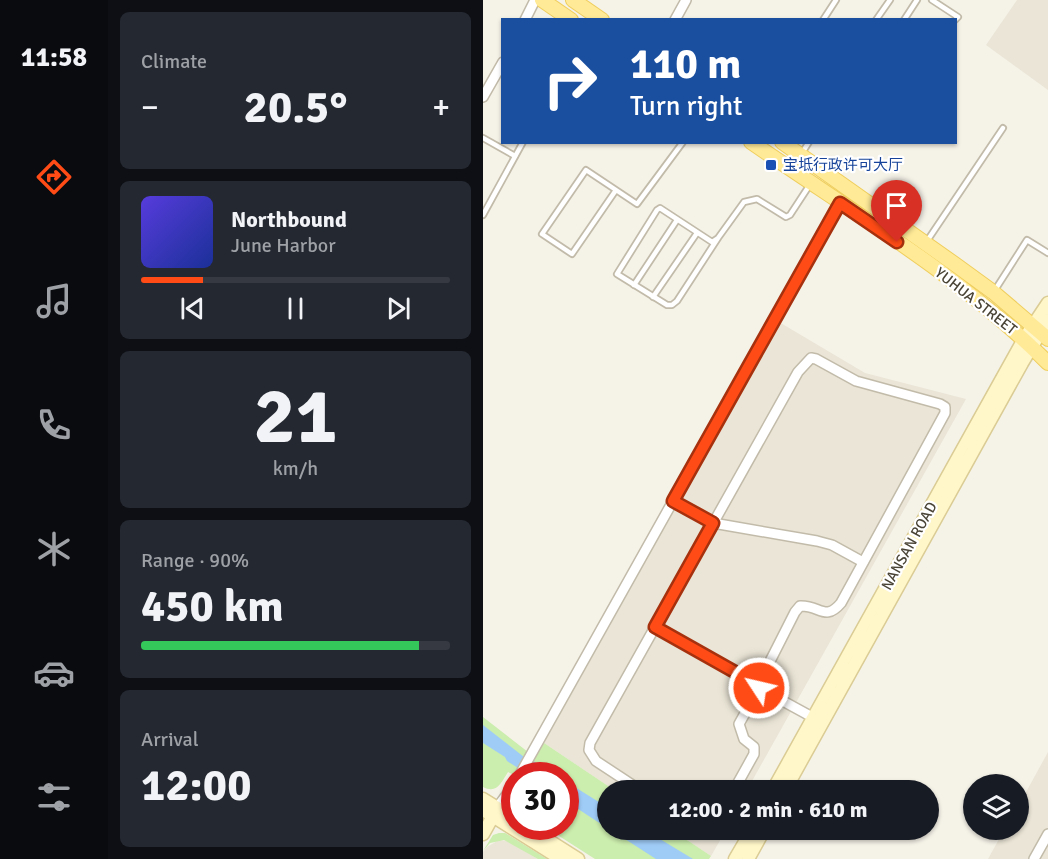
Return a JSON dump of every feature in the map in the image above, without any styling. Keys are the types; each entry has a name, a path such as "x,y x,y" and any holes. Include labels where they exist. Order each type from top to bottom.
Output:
{"main road":[{"path":"542,0 568,18"},
{"path":"573,0 590,5 600,18"},
{"name":"YUHUA STREET","path":"754,144 953,281 1028,343 1048,363"},
{"name":"YUHUA STREET","path":"785,144 1042,329"}],"street":[{"path":"526,18 535,0"},
{"path":"676,18 686,0"},
{"path":"483,97 501,66"},
{"path":"528,762 840,203"},
{"name":"NANSAN ROAD","path":"779,780 1028,343 1042,329 1048,303"},
{"name":"NANSAN ROAD","path":"790,780 1028,343"},
{"path":"625,780 596,761 589,750 590,743 798,372 811,358 856,381 940,404 945,407 945,413 841,603 835,610 825,613 808,606 800,606 739,724 744,739 754,747 753,754 739,780"},
{"path":"673,501 713,523 817,541 832,545 863,562"},
{"path":"655,627 814,718"},
{"path":"483,799 491,811 561,859"},
{"path":"483,834 491,811 501,799"},
{"path":"1034,859 1048,834"},
{"path":"548,840 578,859"},
{"path":"735,859 745,840"},
{"path":"748,859 758,840"}],"lane":[{"path":"824,18 836,0"},
{"path":"877,18 890,0"},
{"path":"905,18 917,0"},
{"path":"932,0 957,18"},
{"path":"925,243 1003,128"},
{"path":"483,138 515,156"},
{"path":"483,215 522,144"},
{"path":"616,190 572,254 542,234 586,170 616,190 637,204 682,144"},
{"path":"801,155 808,144"},
{"path":"718,238 712,242 660,208 617,274 667,305 672,305 677,301 744,202 757,199 786,217 790,215 811,183"},
{"path":"634,285 677,220"},
{"path":"653,297 697,233"},
{"path":"993,292 1027,240 1048,254"}],"shaded area":[{"path":"1017,0 1048,0 1048,90 986,45"},
{"path":"779,322 865,373 966,399 753,780 599,780 579,766 579,762 572,762 544,743"},
{"path":"1048,752 1048,859 988,859 998,840 1029,840 1029,787"},
{"path":"499,840 508,841 538,859 483,859 483,852 487,847"},
{"path":"687,840 720,840 711,856"}],"green space":[{"path":"483,717 528,752 522,762 501,762 501,782 492,789 483,787"},
{"path":"544,743 572,762 532,762"},
{"path":"579,766 599,780 597,780 597,840 687,840 711,856 709,859 595,859 565,840 579,840"},
{"path":"501,833 501,840 504,840 490,843 483,851 493,835"},
{"path":"504,840 516,840 547,859 538,859"}],"water":[{"path":"483,725 524,757 521,762 509,762 505,757 483,743"},
{"path":"579,790 597,801 597,821 579,810"},
{"path":"627,840 662,840 693,859 656,859"}],"place":[{"name":"宝坻行政许可大厅","path":"771,165"}],"route":[{"path":"759,688 758,685 655,627 713,523 673,501 840,203 897,242"}]}
